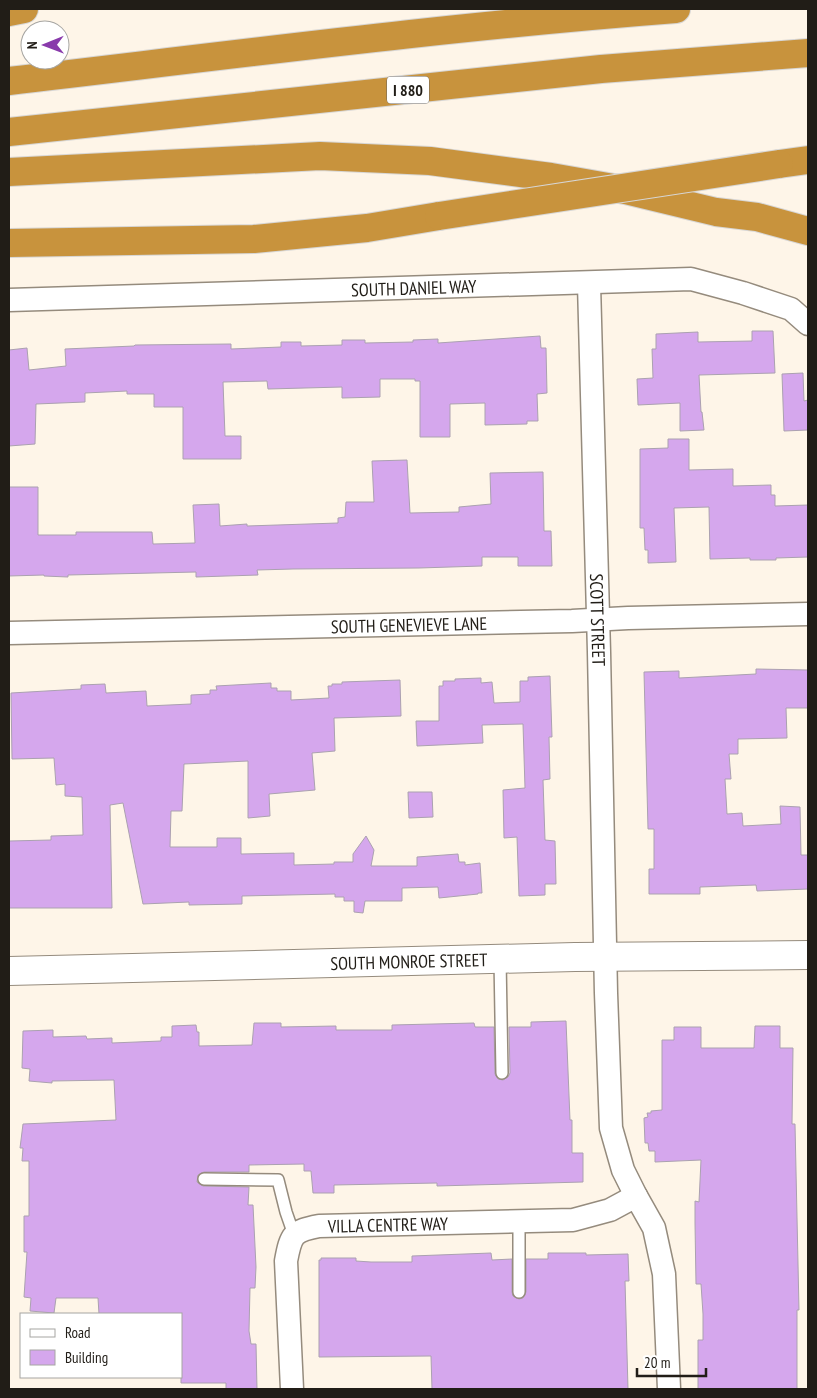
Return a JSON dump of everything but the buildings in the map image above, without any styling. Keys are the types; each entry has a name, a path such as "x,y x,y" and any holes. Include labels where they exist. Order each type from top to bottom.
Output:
{"highway":[{"path":"9,12 24,9"},
{"path":"9,81 344,41 602,14 676,9"},
{"name":"I 880","path":"9,132 601,69 808,53"},
{"path":"9,172 320,156 430,161 551,177 625,190 716,212 758,217 808,231"},
{"path":"9,243 254,239 339,231 808,160"},
{"path":"716,212 752,229 808,248"}],"main road":[{"name":"SOUTH MONROE STREET","path":"9,971 605,956 808,955"}],"street":[{"name":"SOUTH DANIEL WAY","path":"9,300 691,280 743,293 791,309 808,324"},
{"name":"SCOTT STREET","path":"589,284 605,956"},
{"name":"SOUTH GENEVIEVE LANE","path":"9,633 808,614"},
{"path":"605,956 611,1128 623,1170 654,1228 664,1274 669,1389"},
{"name":"VILLA CENTRE WAY","path":"294,1235 302,1230 320,1226 573,1220 610,1210 636,1196"},
{"path":"292,1389 286,1261 289,1243 294,1235"}],"lane":[{"path":"500,959 502,1073"},
{"path":"204,1179 278,1180 294,1235"},
{"path":"519,1222 519,1292"}]}
